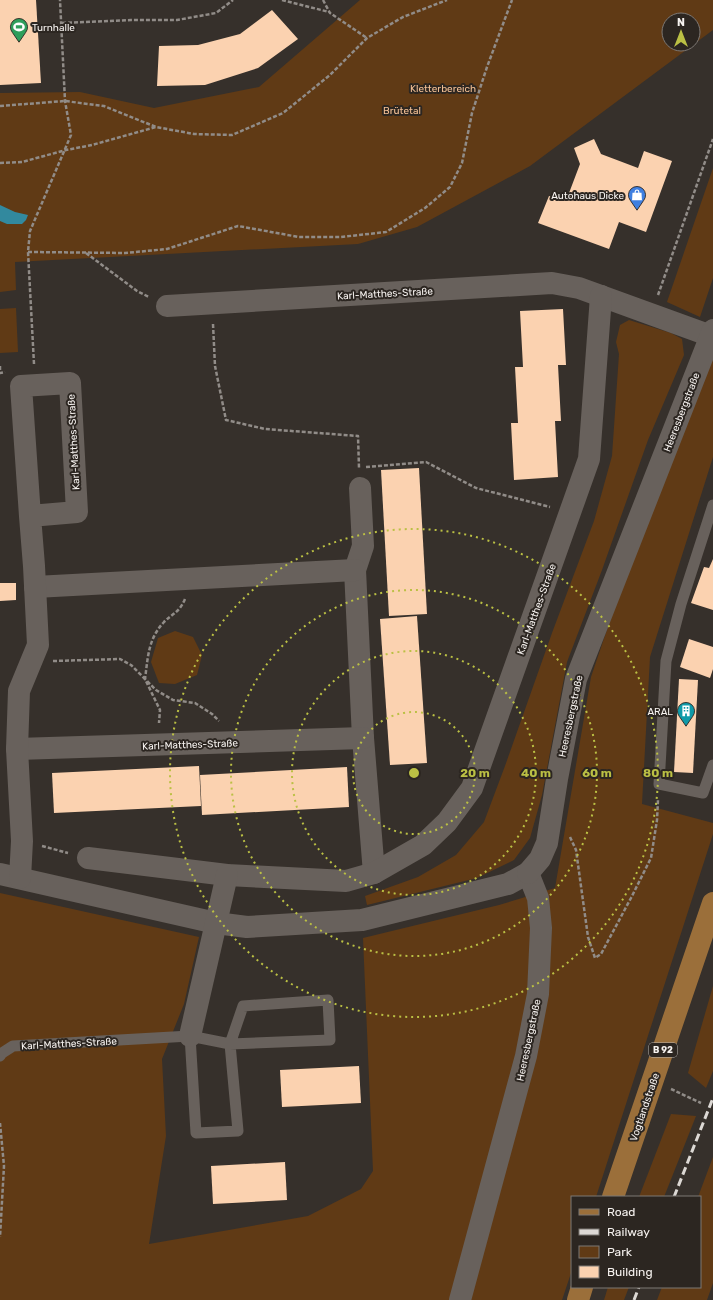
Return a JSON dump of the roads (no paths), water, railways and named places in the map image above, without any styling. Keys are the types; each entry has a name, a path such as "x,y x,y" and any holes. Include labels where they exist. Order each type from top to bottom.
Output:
{"main road":[{"name":"Vogtlandstraße","path":"613,1196 713,903"},
{"path":"578,1300 582,1288"}],"street":[{"name":"Karl-Matthes-Straße","path":"167,306 552,283 579,288 651,314 712,333"},
{"name":"Karl-Matthes-Straße","path":"88,858 227,875 346,881 374,873 423,846 446,822 472,788 589,459 601,296"},
{"name":"Heeresbergstraße","path":"460,1300 526,1056 538,994 541,928 538,898 528,873 540,859 547,843 549,824 576,679 712,333"},
{"name":"Karl-Matthes-Straße","path":"70,383 77,512 30,516 21,386 70,383"},
{"path":"360,478 363,546 355,570 363,738 374,873"},
{"path":"30,516 38,645 19,691 17,749 22,841 10,876 216,923 247,927 362,920 508,884 528,873"},
{"path":"35,587 355,570"},
{"name":"Karl-Matthes-Straße","path":"17,749 363,738"},
{"name":"Karl-Matthes-Straße","path":"190,1036 227,875"}],"lane":[{"path":"713,506 681,604 666,661 659,784 703,793 713,765"},
{"name":"Karl-Matthes-Straße","path":"0,1056 13,1046 190,1036 230,1044 330,1040 328,1000 243,1006 230,1044 238,1131 196,1133 190,1036"}],"water":[{"path":"0,205 15,212 28,215 26,220 22,224 7,224 0,221"}],"railway":[{"path":"674,1196 713,1098"},
{"path":"634,1300 639,1288"}],"place":[{"name":"Turnhalle","path":"19,42"},
{"name":"Autohaus Dicke","path":"637,210"},
{"name":"ARAL","path":"686,726"}],"park label":[{"name":"Kletterbereich","path":"443,88"},
{"name":"Brütetal","path":"402,110"}]}
